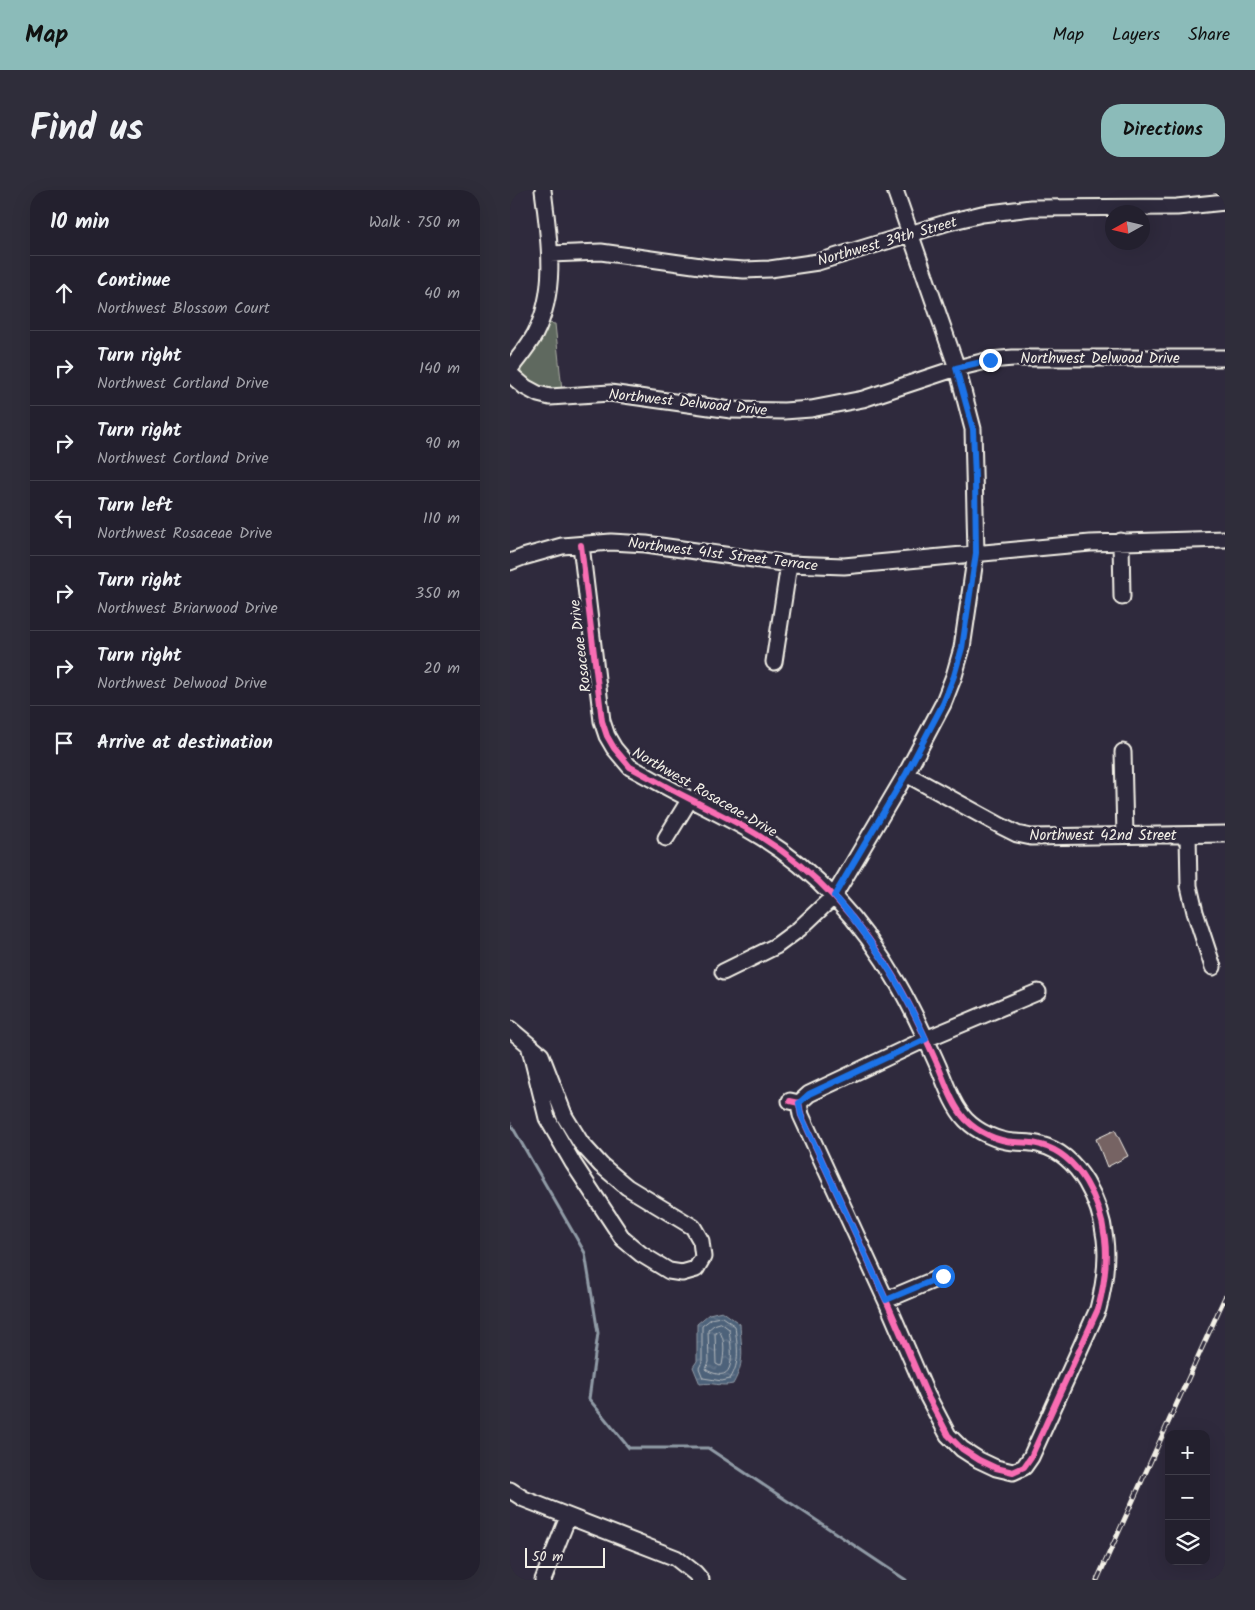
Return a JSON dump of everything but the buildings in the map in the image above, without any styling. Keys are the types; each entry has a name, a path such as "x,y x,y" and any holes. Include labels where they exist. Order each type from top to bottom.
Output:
{"street":[{"path":"510,369 534,335 548,300 550,254 543,190"},
{"path":"722,972 776,946 799,929 834,896 906,774 943,704 962,648 976,553 973,429 956,368 895,190"},
{"name":"Northwest 39th Street","path":"550,254 601,252 715,268 770,269 818,262 949,222 1008,210 1031,208 1177,207 1225,202"},
{"name":"Northwest Delwood Drive","path":"510,374 532,391 550,397 610,393 731,410 784,412 863,399 956,368 990,360 1013,358 1225,358"},
{"name":"Northwest 41st Street Terrace","path":"510,562 562,546 611,542 629,542 789,564 864,566 976,553 1121,541 1225,539"},
{"path":"1121,541 1122,597"},
{"name":"Rosaceae Drive","path":"580,546 599,705 602,721 610,742"},
{"path":"774,662 789,564"},
{"name":"Northwest Rosaceae Drive","path":"610,742 630,767 762,838 788,856 834,896 854,918 899,984 952,1096 966,1119 993,1138 1014,1142 1029,1142 1056,1150 1069,1160 1081,1174 1093,1196 1105,1239 1104,1287 1098,1309 1031,1457 1027,1470 1013,1472 996,1468 962,1449 948,1435 927,1395 886,1300"},
{"path":"1123,752 1125,835"},
{"name":"Northwest 42nd Street","path":"906,774 1017,834 1047,837 1225,834"},
{"path":"666,838 690,799"},
{"path":"1188,835 1190,893 1213,967"},
{"path":"943,1276 886,1300 794,1102 926,1039 1038,992"},
{"path":"510,1029 541,1055 565,1117 581,1143 601,1166 627,1187 693,1226 701,1241 703,1257 696,1269 682,1273 669,1271 641,1254 622,1239 573,1163 547,1118 529,1045"},
{"path":"510,1490 524,1499 676,1558 701,1580"},
{"path":"543,1580 568,1517"}],"shaded area":[{"path":"547,323 555,324 562,390 540,387 521,375 521,368 543,336"}],"water":[{"path":"722,1311 740,1324 742,1354 740,1368 733,1384 700,1384 693,1367 697,1361 697,1324 709,1314"}],"waterway":[{"path":"510,1123 585,1253 598,1333 589,1399 629,1448 708,1448 906,1580"}],"railway":[{"path":"1097,1580 1225,1297"}],"cycle path":[{"path":"581,545 602,721 607,736 614,748 630,767 753,832 782,851 821,884 855,921 885,962 915,1015 947,1088 966,1120 976,1128 995,1138 1038,1144 1055,1150 1077,1170 1093,1196 1103,1225 1106,1248 1105,1274 1098,1309 1031,1457 1024,1467 1013,1472 996,1468 962,1449 948,1435 927,1395 886,1300 801,1115 799,1103 790,1101"}],"route":[{"path":"943,1276 886,1300 801,1115 799,1103 809,1094 926,1039 899,984 854,918 834,896 906,774 943,704 954,676 962,648 976,553 973,429 956,368 990,360"}]}
